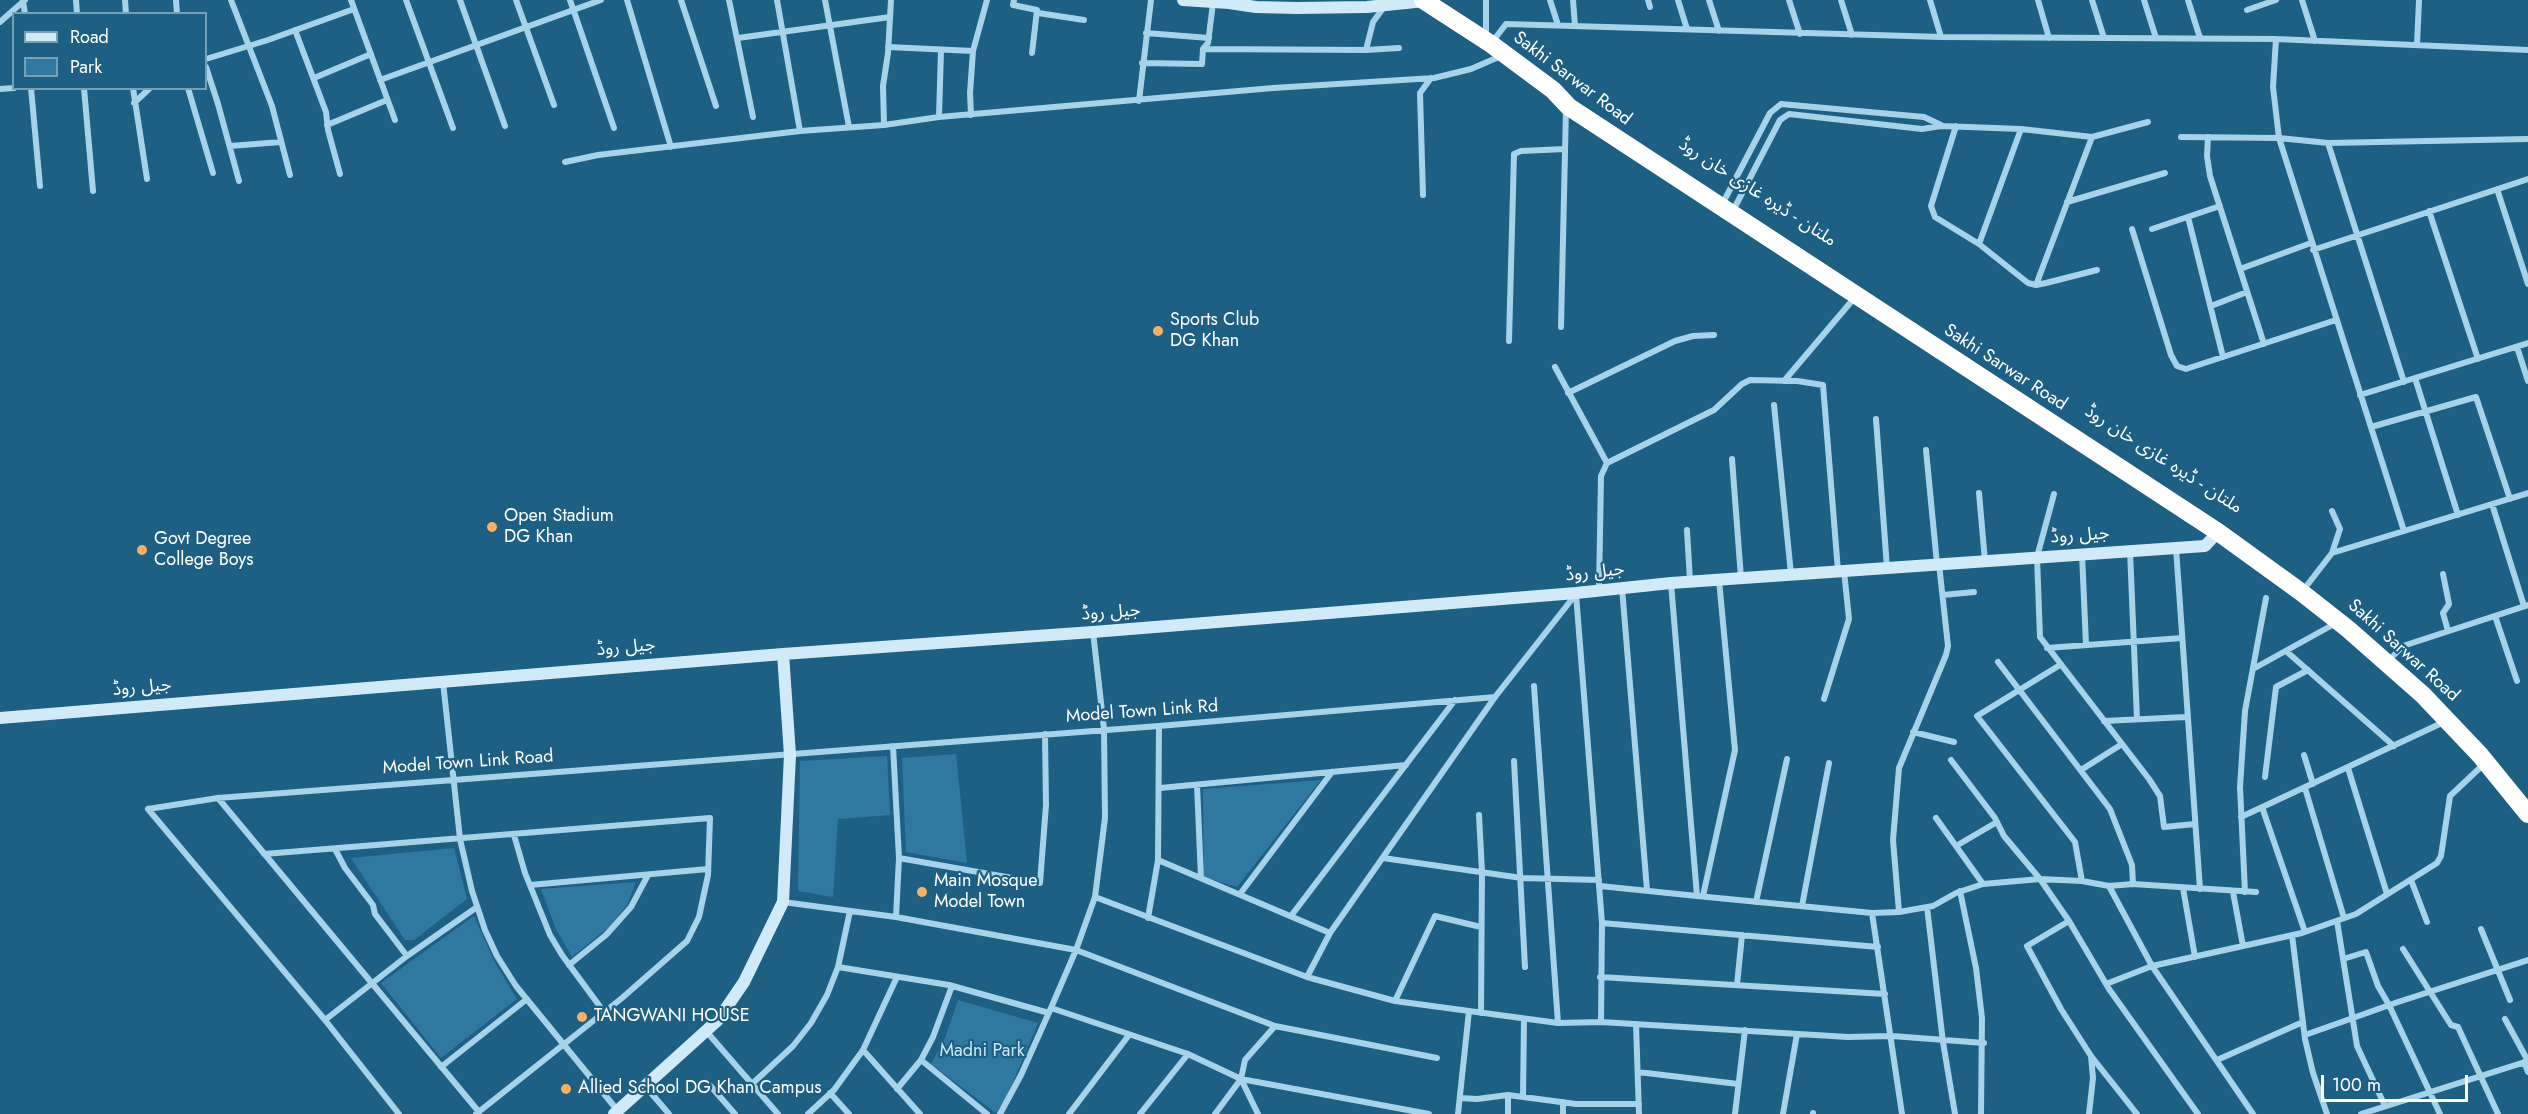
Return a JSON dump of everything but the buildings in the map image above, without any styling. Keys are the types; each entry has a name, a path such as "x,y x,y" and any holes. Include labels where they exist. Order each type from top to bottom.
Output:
{"highway":[{"name":"Sakhi Sarwar Road","path":"1424,1 1494,46 1553,90 1566,104 1709,201 1805,256 1856,295 1959,356 2088,441 2218,532 2339,621 2426,691 2528,814"},
{"name":"ملتان - ڈیرہ غازی خان روڈ","path":"1553,90 1575,99 1731,201 1805,256 1959,356"},
{"name":"ملتان - ڈیرہ غازی خان روڈ","path":"2088,441 2223,523 2352,618 2394,656 2426,691 2477,737 2528,798"}],"main road":[{"path":"1183,0 1267,8 1424,1"},
{"name":"جیل روڈ","path":"0,718 783,654 1093,632 1576,593 1719,579 2205,546 2218,532"},
{"path":"616,1112 718,1020 744,982 783,902 790,755 783,654"}],"street":[{"path":"231,0 272,106 290,175"},
{"path":"351,0 395,120"},
{"path":"406,0 453,128"},
{"path":"460,0 505,126"},
{"path":"516,0 554,105"},
{"path":"570,0 614,128"},
{"path":"380,80 601,0"},
{"path":"627,0 671,147"},
{"path":"681,0 716,106"},
{"path":"729,0 753,117"},
{"path":"777,0 800,132"},
{"path":"825,0 849,127"},
{"path":"884,125 883,86 891,0"},
{"path":"971,115 973,51 987,0"},
{"path":"1014,0 1013,5 1084,20"},
{"path":"1138,100 1151,0"},
{"path":"1486,0 1494,46"},
{"path":"1550,0 1558,25"},
{"path":"1573,0 1575,26"},
{"path":"1678,0 1687,30"},
{"path":"1709,0 1719,31"},
{"path":"1789,0 1800,33"},
{"path":"1841,0 1852,35"},
{"path":"1930,0 1941,37"},
{"path":"2038,0 2049,38"},
{"path":"2092,0 2104,38"},
{"path":"2144,0 2156,38"},
{"path":"2188,0 2200,38"},
{"path":"2247,10 2276,0"},
{"path":"2302,0 2315,41"},
{"path":"2417,45 2419,0"},
{"path":"0,22 24,1"},
{"path":"1142,63 1202,64 1203,49 1221,2"},
{"path":"1366,50 1372,22 1386,4"},
{"path":"207,59 354,9"},
{"path":"1032,53 1038,12"},
{"path":"738,38 890,17"},
{"path":"565,162 671,147 884,125 939,117 1273,88 1431,78 1471,69 1494,46 1506,24 1941,37 2276,39 2528,50"},
{"path":"296,30 326,112 327,125 340,174"},
{"path":"1146,33 1209,38"},
{"path":"2276,39 2272,87 2278,138 2404,531"},
{"path":"888,47 973,51"},
{"path":"1203,49 1366,50 1399,48"},
{"path":"939,117 941,50"},
{"path":"314,78 371,54"},
{"path":"207,70 239,181"},
{"path":"1423,195 1420,93 1431,78"},
{"path":"32,90 40,186"},
{"path":"84,90 93,191"},
{"path":"133,90 147,179"},
{"path":"134,104 148,90"},
{"path":"190,90 213,173"},
{"path":"327,125 387,100"},
{"path":"1731,201 1761,130 1774,109 1787,103 1924,117 1941,126"},
{"path":"1561,327 1566,104"},
{"path":"1859,122 1861,111"},
{"path":"1731,201 1781,117 1789,114 1922,129 1941,126 2021,129 2092,137 2148,122"},
{"path":"1956,126 1932,210 1935,217 1979,244 2028,283 2036,285 2097,270"},
{"path":"1979,244 2021,129"},
{"path":"1761,130 1772,134"},
{"path":"2036,285 2092,137"},
{"path":"2181,137 2278,138 2328,143 2528,139"},
{"path":"2208,137 2207,156 2210,176 2264,344"},
{"path":"230,146 281,142"},
{"path":"2328,143 2404,382"},
{"path":"1509,341 1514,154 1521,151 1565,149"},
{"path":"2067,202 2166,173"},
{"path":"2313,250 2528,179"},
{"path":"2497,189 2528,284"},
{"path":"2152,230 2220,206"},
{"path":"2429,211 2478,359"},
{"path":"2188,217 2223,357"},
{"path":"2132,229 2176,366 2186,369 2336,320"},
{"path":"2240,270 2311,243"},
{"path":"2211,306 2247,292"},
{"path":"1784,381 1856,295"},
{"path":"1568,393 1676,341 1693,336 1714,335"},
{"path":"2360,395 2528,343"},
{"path":"2517,347 2528,381"},
{"path":"1555,367 1607,463"},
{"path":"2415,378 2458,515"},
{"path":"1599,591 1601,477 1607,463 1714,410 1742,384 1750,380 1823,385 1841,571 1849,619 1824,699"},
{"path":"2371,427 2476,397 2510,499"},
{"path":"1774,405 1791,574"},
{"path":"1876,419 1887,568"},
{"path":"1899,912 1893,840 1899,768 1948,646 1926,450"},
{"path":"1732,459 1741,578"},
{"path":"1979,493 1985,561"},
{"path":"2332,553 2528,493"},
{"path":"2054,494 2037,557 2040,638 2160,796 2164,827 2195,824"},
{"path":"2394,656 2403,646 2526,606 2492,504"},
{"path":"2308,584 2332,553 2340,529 2332,511"},
{"path":"1687,530 1690,582"},
{"path":"2176,548 2200,889"},
{"path":"2130,551 2137,719"},
{"path":"2082,554 2086,645"},
{"path":"2443,574 2449,604 2443,613 2448,631"},
{"path":"1700,896 1735,750 1719,579"},
{"path":"1671,583 1700,896"},
{"path":"1622,588 1647,890"},
{"path":"1943,595 1974,592"},
{"path":"1307,977 1330,933 1495,697 1576,593"},
{"path":"1576,593 1602,923 1601,1022"},
{"path":"2245,892 2240,787 2245,711 2266,598"},
{"path":"2495,616 2517,681"},
{"path":"2253,669 2339,621"},
{"path":"1000,1114 1021,1075 1050,1010 1076,950 1095,897 1105,818 1104,729 1093,632"},
{"path":"2047,648 2182,638"},
{"path":"2286,651 2394,746"},
{"path":"1998,662 2081,770 2115,820 2132,865 2133,884"},
{"path":"2060,665 1977,717 2075,842 2082,881"},
{"path":"2265,777 2276,687 2308,670"},
{"path":"443,681 460,839 477,907 497,956 527,999 616,1112"},
{"path":"1534,686 1558,1023"},
{"name":"Model Town Link Rd","path":"790,755 1495,697"},
{"path":"1291,916 1455,700"},
{"path":"2104,721 2187,717"},
{"path":"2241,817 2448,720"},
{"path":"1148,918 1158,860 1159,726"},
{"path":"1913,732 1954,742"},
{"path":"899,858 1040,883 1046,805 1046,734"},
{"path":"2081,770 2122,744"},
{"path":"893,746 899,858 896,916"},
{"path":"2304,754 2313,784"},
{"name":"Model Town Link Road","path":"326,1020 148,809 218,798 453,778 790,755"},
{"path":"1756,902 1786,759"},
{"path":"1950,760 1997,822 2004,837 2040,879 2069,921 2106,984 2198,1114"},
{"path":"1514,761 1525,967"},
{"path":"2106,984 2152,966 2305,932 2356,914 2437,863 2441,856 2450,796 2486,762"},
{"path":"1802,906 1829,763"},
{"path":"1160,788 1406,765"},
{"path":"2348,768 2387,894"},
{"path":"1240,894 1332,772"},
{"path":"1197,785 1201,878"},
{"path":"2305,788 2344,918"},
{"path":"218,798 371,985 478,1113 604,1012 687,941 699,917 708,869 710,818 264,854"},
{"path":"2262,807 2305,932"},
{"path":"1479,815 1482,872 1481,1012"},
{"path":"1936,818 1983,884"},
{"path":"1956,846 1997,822"},
{"path":"514,835 530,885 550,935 604,1012"},
{"path":"335,849 345,868 373,906 375,914 408,956"},
{"path":"1383,858 1522,878 1599,883 1700,896 1872,913 1899,912 1928,907 1960,891 1983,884 2040,879 2082,881 2109,886 2133,884 2256,892"},
{"path":"1158,860 1330,933"},
{"path":"530,885 708,869"},
{"path":"569,965 606,935 632,908 648,875"},
{"path":"2411,880 2427,922"},
{"path":"2109,886 2152,966 2253,1114"},
{"path":"2183,888 2195,957"},
{"path":"1960,891 1976,968 1984,1043 1981,1114"},
{"path":"2234,892 2243,946"},
{"path":"1095,897 1307,977 1395,1001 1558,1023 1601,1022 1848,1037 1892,1036 1943,1042 1984,1043"},
{"path":"783,902 896,916 1076,950 1275,1026 1437,1058"},
{"path":"399,1114 326,1020 408,956 477,907"},
{"path":"1928,907 1943,1042 1954,1114"},
{"path":"752,1084 793,1046 811,1023 827,995 838,967 850,911"},
{"path":"1872,913 1902,1114"},
{"path":"1395,1001 1435,916 1481,927"},
{"path":"2069,921 2027,946 2061,1009 2091,1056 2137,1114"},
{"path":"2337,921 2357,1046 2381,1110"},
{"path":"1602,923 1878,947"},
{"path":"2481,929 2510,1000"},
{"path":"1737,985 1742,935"},
{"path":"2292,935 2305,1035 2313,1073 2327,1114"},
{"path":"2403,948 2451,1025 2458,1027 2498,1114"},
{"path":"2343,960 2366,952 2379,986 2440,1114"},
{"path":"2305,1035 2528,960"},
{"path":"838,967 951,986 1050,1010 1188,1054 1241,1079 1429,1114"},
{"path":"808,1114 830,1093 863,1050 897,977"},
{"path":"1600,977 1885,994"},
{"path":"897,1089 921,1060 933,1036 951,986"},
{"path":"441,1067 527,999"},
{"path":"1458,1114 1469,1011"},
{"path":"1523,1097 1524,1019"},
{"path":"2505,1019 2527,1061 2528,1072"},
{"path":"2217,1060 2303,1022"},
{"path":"1636,1024 1640,1114"},
{"path":"1215,1114 1241,1079 1245,1060 1275,1026"},
{"path":"1735,1114 1745,1030"},
{"path":"706,1031 778,1114"},
{"path":"1783,1114 1797,1034"},
{"path":"1069,1114 1129,1035"},
{"path":"863,1050 920,1114"},
{"path":"1140,1114 1188,1054"},
{"path":"2090,1114 2093,1078 2091,1056"},
{"path":"921,1060 987,1114"},
{"path":"2361,1114 2381,1110 2527,1061"},
{"path":"1638,1072 1738,1084"},
{"path":"1241,1079 1258,1114"},
{"path":"707,1082 735,1114"},
{"path":"645,1086 669,1114"},
{"path":"830,1093 849,1114"},
{"path":"1460,1098 1477,1099 1508,1095 1563,1102 1639,1104"},
{"path":"1508,1095 1508,1114"},
{"path":"1563,1102 1563,1114"}],"green space":[{"path":"956,754 967,863 906,852 902,758"},
{"path":"887,756 890,815 838,819 833,897 798,891 800,761"},
{"path":"1321,780 1237,887 1204,877 1203,789"},
{"path":"454,848 467,899 414,940 405,940 351,858"},
{"path":"636,882 627,905 609,927 572,957 556,929 541,889"},
{"path":"474,916 494,961 517,999 441,1058 381,983"},
{"name":"Madni Park","path":"958,1000 1038,1023 1007,1096 996,1113 931,1064 945,1038"}],"place":[{"name":"Sports Club DG Khan","path":"1158,331"},
{"name":"Open Stadium DG Khan","path":"492,527"},
{"name":"Govt Degree College Boys","path":"142,550"},
{"name":"Main Mosque Model Town","path":"922,892"},
{"name":"TANGWANI HOUSE","path":"582,1017"},
{"name":"Allied School DG Khan Campus","path":"566,1089"}]}
